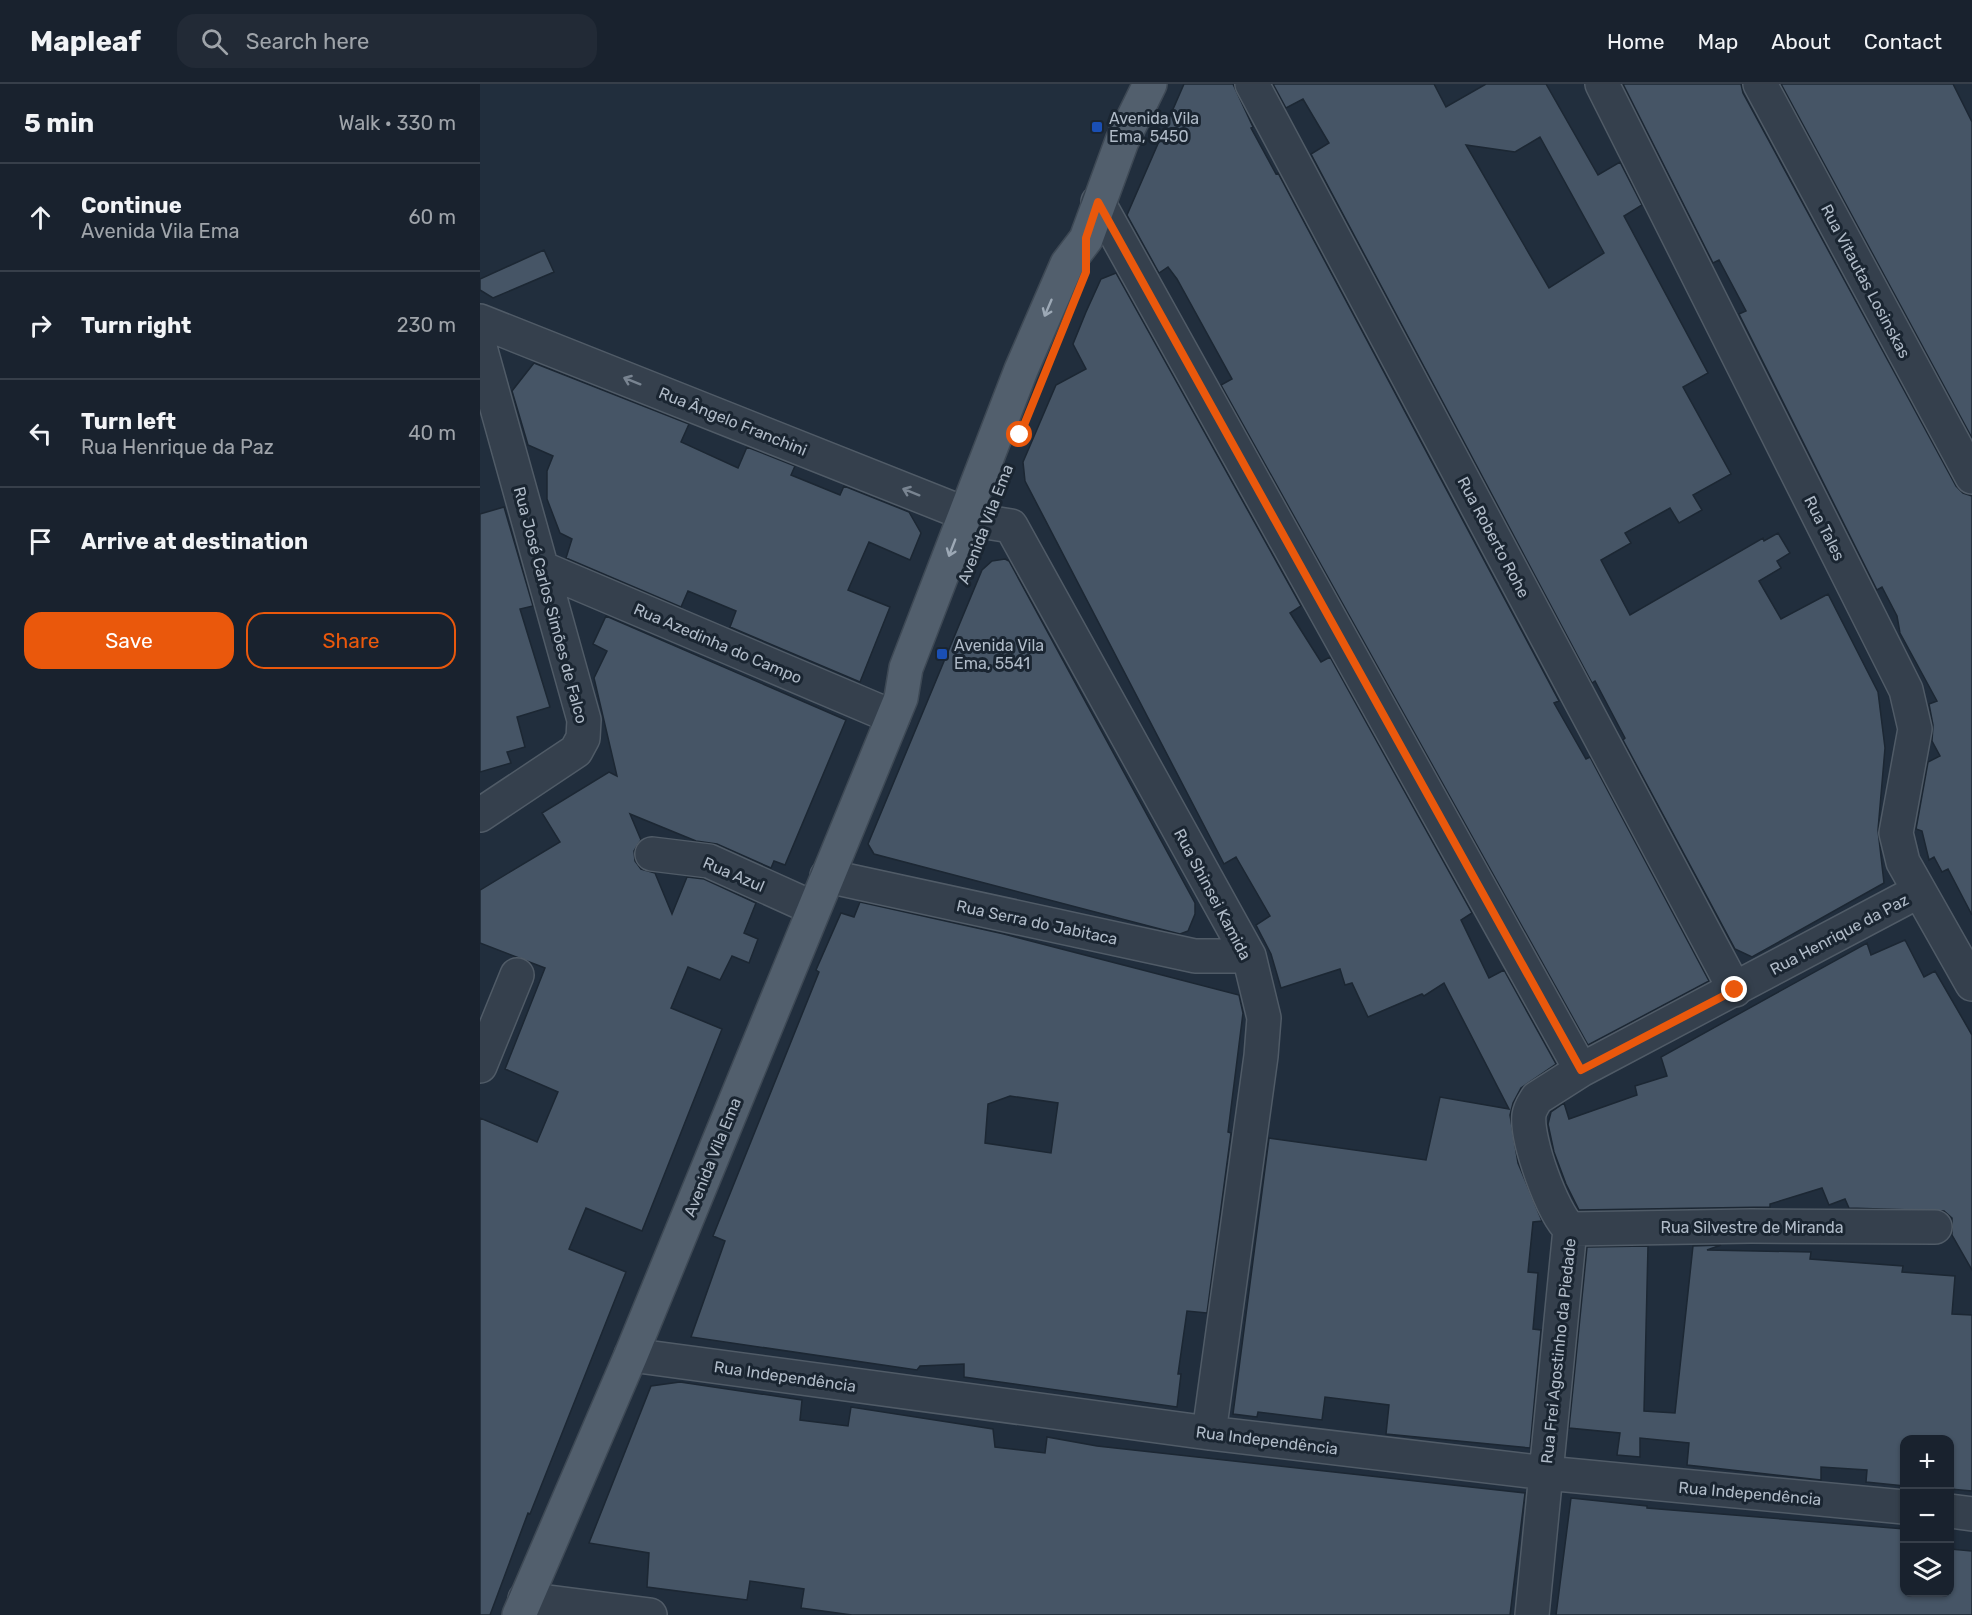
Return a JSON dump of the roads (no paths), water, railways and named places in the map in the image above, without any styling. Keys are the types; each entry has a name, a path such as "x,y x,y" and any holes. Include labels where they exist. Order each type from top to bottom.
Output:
{"main road":[{"name":"Avenida Vila Ema","path":"522,1607 631,1355 897,708 926,672 976,518 1086,272 1086,238 1098,202 1122,141 1150,84"}],"street":[{"name":"Rua Roberto Rohe","path":"1252,84 1735,990"},
{"name":"Rua Tales","path":"1602,84 1906,690 1915,729 1896,833 1903,862 1972,984"},
{"name":"Rua Vitautas Losinskas","path":"1760,84 1972,477"},
{"path":"1098,202 1581,1070"},
{"name":"Rua Ângelo Franchini","path":"480,321 976,518"},
{"name":"Rua José Carlos Simões de Falco","path":"480,347 544,569 584,720 583,738 576,751 563,762 480,815"},
{"name":"Rua Shinsei Kamida","path":"976,518 1011,525 1248,956 1264,1018 1209,1433"},
{"name":"Rua Azedinha do Campo","path":"544,569 897,708"},
{"name":"Rua Azul","path":"652,854 709,861 813,908"},
{"name":"Rua Serra do Jabitaca","path":"827,876 1185,954 1248,956"},
{"name":"Rua Henrique da Paz","path":"1537,1098 1581,1070 1919,891"},
{"path":"480,1066 517,975"},
{"name":"Rua Frei Agostinho da Piedade","path":"1532,1615 1570,1229 1558,1216 1539,1164 1529,1117 1537,1098"},
{"name":"Rua Silvestre de Miranda","path":"1570,1229 1751,1226 1935,1227"},
{"name":"Rua Independência","path":"631,1355 1209,1433 1546,1473 1900,1507"},
{"path":"1954,1512 1972,1514"},
{"path":"522,1607 650,1615"}],"place":[{"name":"Avenida Vila Ema, 5450","path":"1097,127"},
{"name":"Avenida Vila Ema, 5541","path":"942,654"}]}
